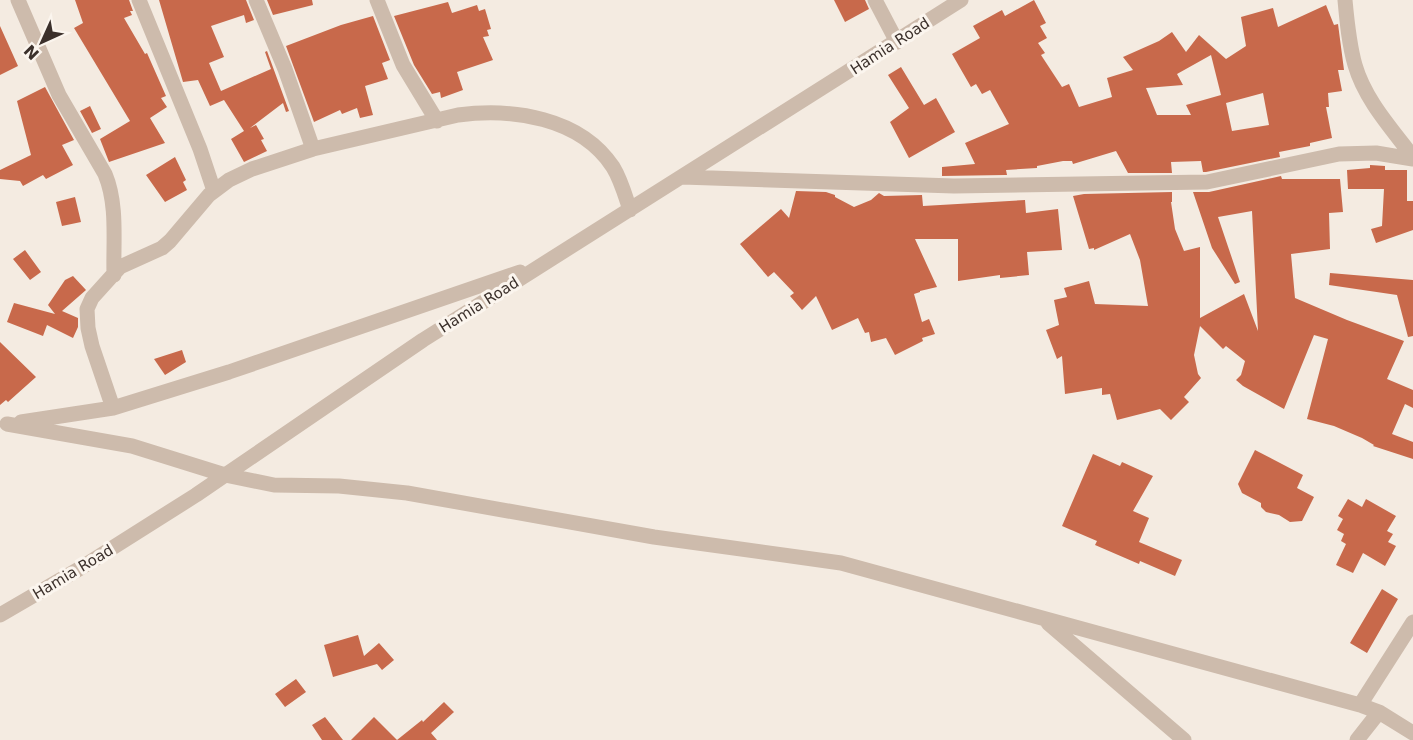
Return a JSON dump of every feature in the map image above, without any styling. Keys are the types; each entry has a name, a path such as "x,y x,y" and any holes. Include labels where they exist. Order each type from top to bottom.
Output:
{"street":[{"path":"18,0 59,95 105,174 110,187 113,205 114,276"},
{"path":"139,0 200,149 214,191"},
{"path":"256,0 285,69 313,149"},
{"path":"377,0 393,45 437,121"},
{"path":"875,0 897,42"},
{"name":"Hamia Road","path":"0,615 89,563 196,495 423,340 961,0"},
{"path":"1345,0 1355,67 1373,104 1413,158"},
{"path":"113,408 88,328 87,309 93,298 120,267 153,253 171,241 214,191 229,180 252,169 313,149 458,115 483,112 510,113 546,120 587,139 611,165 621,182 630,210"},
{"path":"682,177 954,186 1207,182 1339,154 1376,153 1413,158"},
{"path":"3,426 113,408 229,372 545,263"},
{"path":"3,426 132,446 225,475 274,485 339,486 407,493 654,537 841,562 1360,705 1379,712 1413,733"},
{"path":"1044,619 1184,740"},
{"path":"1360,705 1413,622"},
{"path":"1357,740 1379,712"}],"building":[{"path":"75,0 129,0 132,15 124,18 145,54 147,53 166,96 161,98 167,107 150,118 165,143 109,162 100,139 130,121 74,28 83,23"},
{"path":"159,0 246,0 254,20 246,23 244,15 211,26 224,57 209,63 221,91 271,69 265,52 267,51 289,111 286,112 283,103 250,128 256,125 264,139 261,140 267,151 244,162 231,139 244,131 224,100 210,106 198,80 183,82"},
{"path":"267,0 312,0 313,5 273,15"},
{"path":"834,0 865,0 869,9 845,22"},
{"path":"1034,0 1046,23 1040,26 1047,38 1038,43 1045,53 1041,55 1062,87 1069,84 1079,107 1112,97 1107,78 1133,70 1123,57 1159,41 1172,32 1186,52 1199,35 1226,59 1246,46 1241,17 1273,8 1278,27 1326,5 1334,25 1338,24 1344,70 1338,70 1342,91 1328,93 1329,107 1326,107 1332,138 1310,143 1310,146 1279,152 1280,157 1206,172 1203,172 1201,161 1171,162 1172,173 1128,173 1116,151 1073,164 1072,161 1063,161 1037,166 1037,168 1006,170 1007,175 942,176 942,167 975,164 965,143 1009,124 990,90 982,94 976,84 971,87 952,54 980,38 973,26 1002,10 1005,16","holes":["1211,55 1221,95 1186,105 1191,115 1157,115 1146,88 1183,85 1177,74","1263,93 1269,125 1232,131 1226,103"]},
{"path":"448,2 452,13 477,5 479,11 485,9 491,29 487,30 489,36 483,37 493,60 457,72 463,90 441,98 440,92 432,94 414,65 394,16"},
{"path":"373,16 390,60 382,63 388,79 365,86 373,115 360,118 357,108 342,114 340,110 314,122 286,46 341,25"},
{"path":"0,26 18,66 0,75"},
{"path":"901,67 924,105 936,98 955,132 909,158 890,122 909,108 888,75"},
{"path":"45,87 74,140 62,145 73,165 46,179 43,175 23,186 20,181 0,179 0,170 31,155 17,101"},
{"path":"90,106 101,129 92,133 80,111"},
{"path":"175,157 186,180 183,182 187,190 165,202 146,175"},
{"path":"1370,165 1385,166 1385,170 1407,170 1407,201 1413,201 1413,230 1376,243 1371,229 1382,226 1384,189 1348,189 1347,170 1370,168"},
{"path":"1281,176 1282,179 1340,179 1343,212 1329,213 1330,249 1291,254 1295,298 1404,341 1387,379 1413,390 1413,408 1405,404 1392,434 1413,442 1413,459 1373,446 1362,438 1334,426 1307,419 1328,339 1314,335 1284,409 1236,380 1241,375 1245,361 1226,346 1223,349 1200,326 1194,355 1201,378 1184,397 1189,402 1171,420 1160,409 1117,420 1110,394 1102,395 1102,388 1065,394 1062,356 1057,359 1046,330 1059,325 1054,300 1067,297 1064,288 1089,281 1095,304 1148,306 1140,260 1130,234 1094,250 1094,248 1089,249 1073,196 1172,192 1171,202 1175,229 1184,251 1200,247 1200,318 1244,294 1258,331 1252,211 1218,217 1240,282 1235,284 1212,248 1193,192 1209,192"},
{"path":"796,191 826,192 854,207 871,200 879,193 884,196 922,195 923,206 1025,200 1026,213 1058,209 1062,250 1027,252 1029,275 1000,278 1000,275 958,281 958,239 915,239 937,287 914,294 922,322 929,319 935,334 922,338 923,341 895,355 886,338 871,342 869,332 865,333 858,318 832,330 816,296 802,310 790,296 794,293 774,272 768,277 740,244 781,209 789,218"},
{"path":"75,197 81,222 62,226 56,202"},
{"path":"25,250 41,272 30,280 13,259"},
{"path":"1330,273 1413,280 1413,336 1408,337 1397,295 1329,285"},
{"path":"73,276 86,290 62,311 78,318 78,327 73,338 47,325 43,336 7,322 14,303 55,314 48,305 65,280"},
{"path":"0,342 36,377 8,402 6,400 0,405"},
{"path":"182,350 186,362 165,375 154,359"},
{"path":"1255,450 1303,475 1297,488 1314,497 1302,521 1290,522 1279,515 1266,512 1261,507 1261,503 1242,493 1238,484"},
{"path":"1093,454 1120,466 1122,462 1153,476 1133,511 1149,518 1139,542 1182,560 1175,576 1140,561 1139,564 1095,545 1097,541 1062,526"},
{"path":"1348,499 1362,507 1366,499 1396,516 1387,531 1393,534 1388,542 1396,546 1385,566 1363,553 1353,573 1336,565 1346,544 1341,541 1344,534 1337,530 1343,519 1338,516"},
{"path":"1382,589 1398,599 1367,653 1350,643"},
{"path":"358,635 364,656 379,643 394,660 382,670 377,664 333,677 324,645"},
{"path":"296,679 306,692 285,707 275,694"},
{"path":"444,702 454,712 431,733 437,740 397,740 422,720 423,722"},
{"path":"325,717 343,740 322,740 312,725"},
{"path":"374,717 397,740 351,740"}]}
